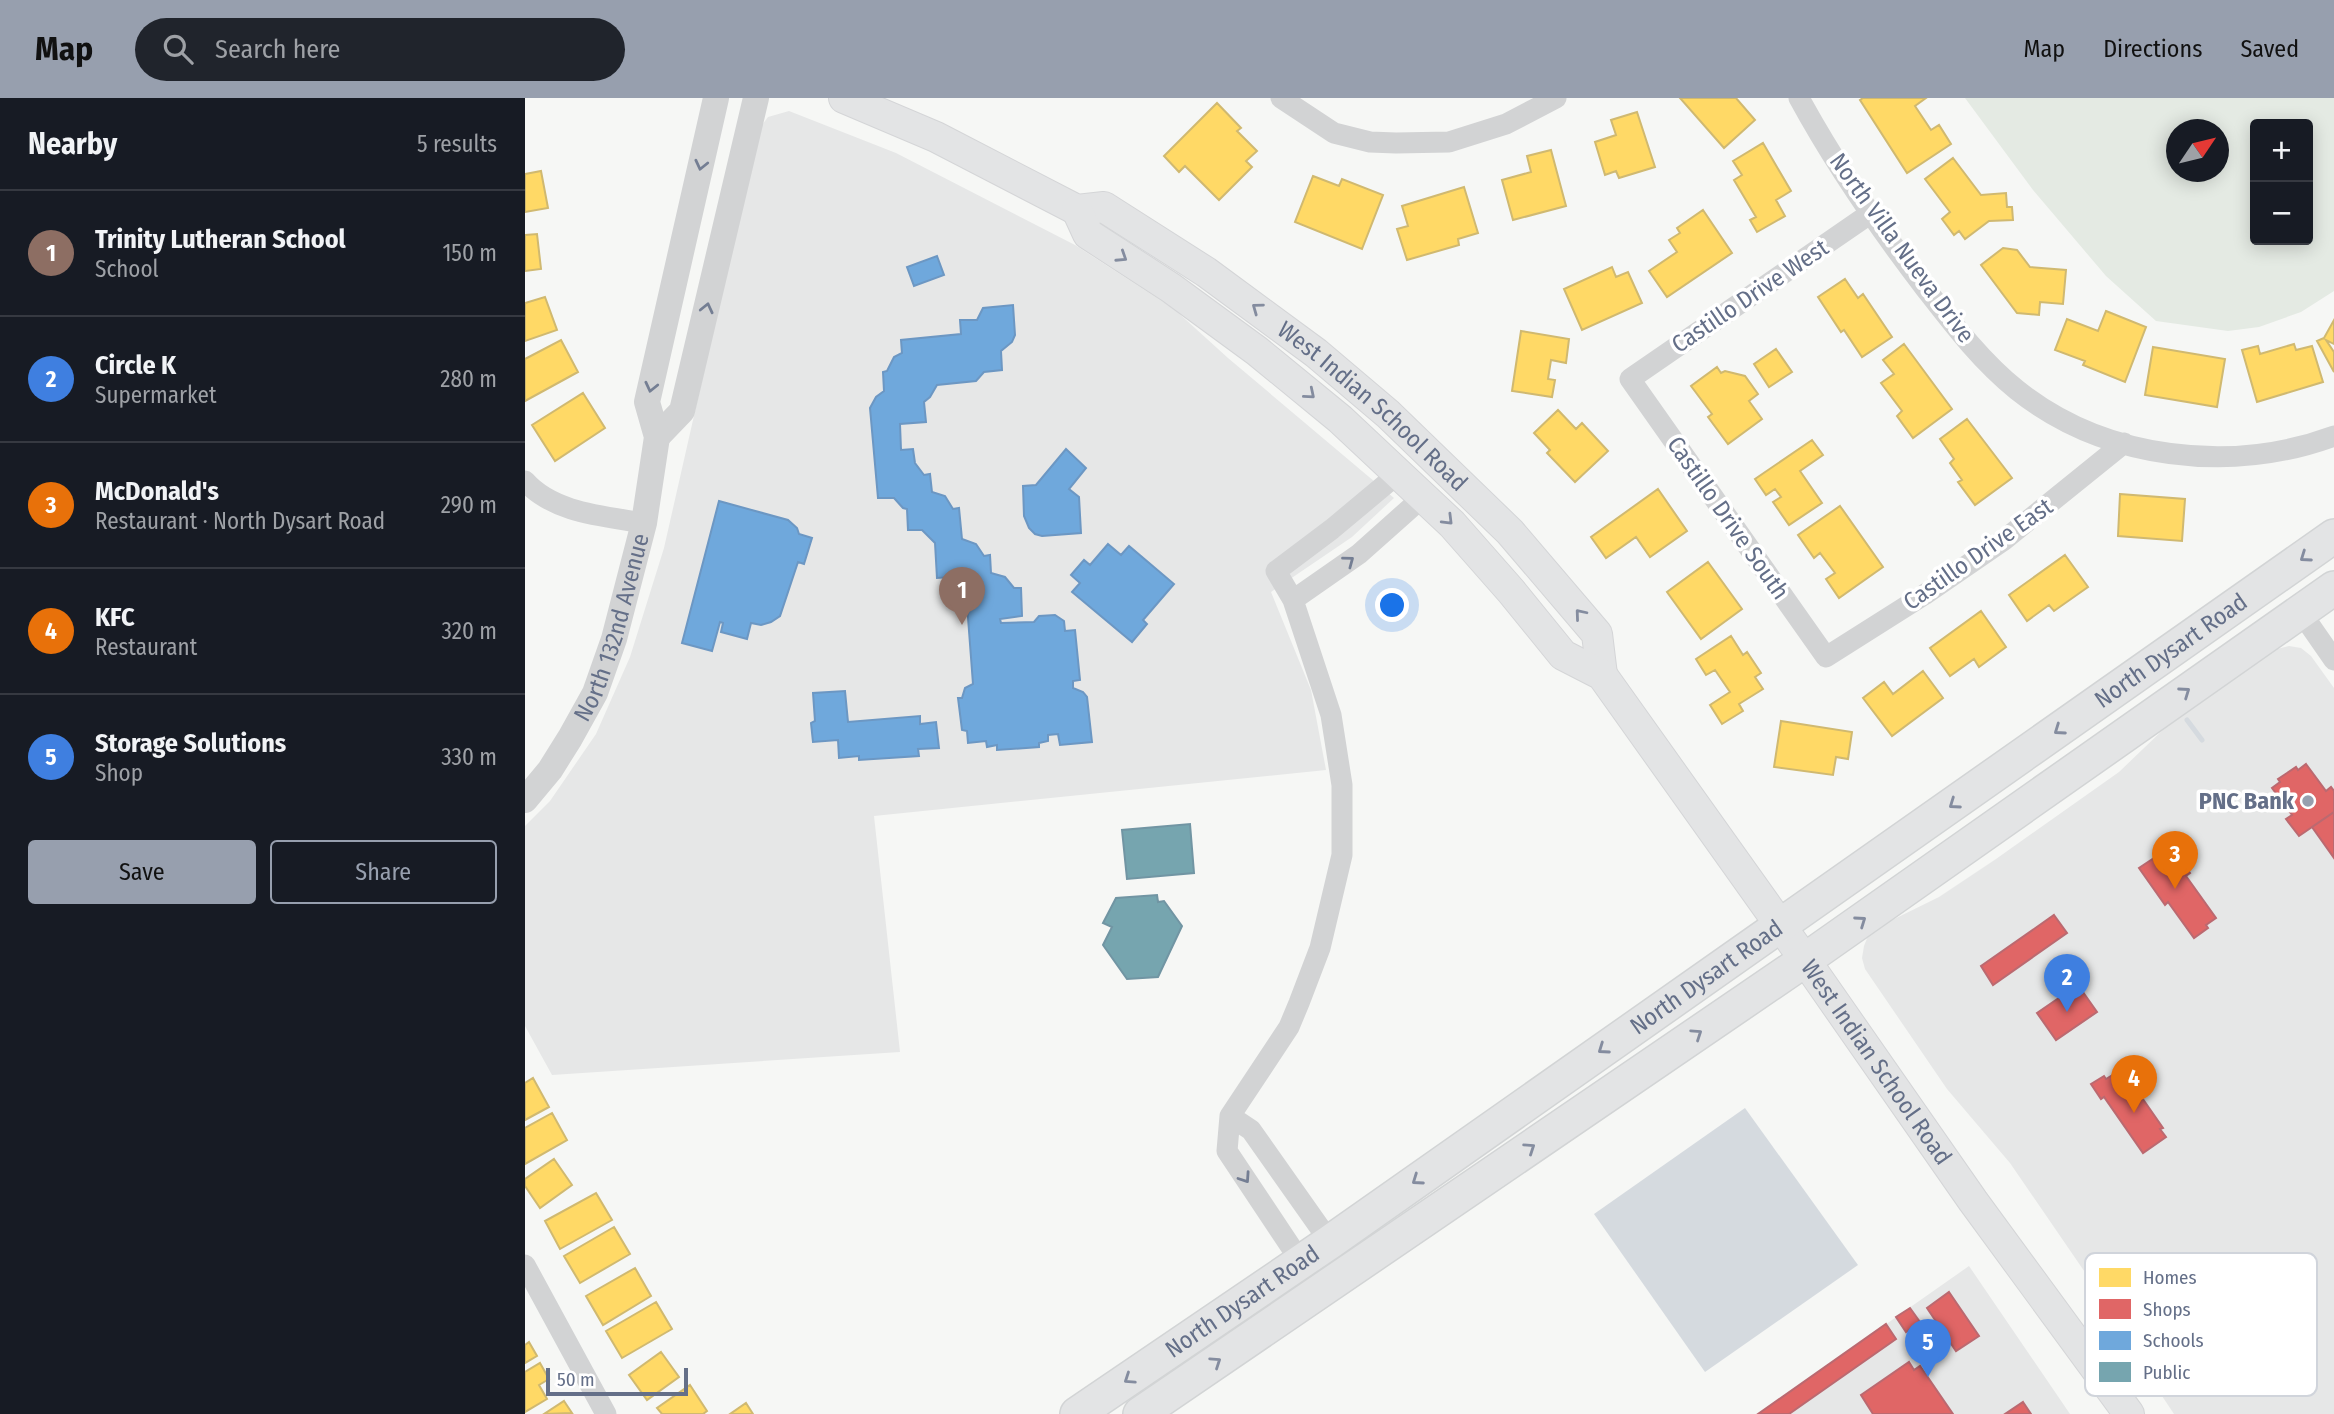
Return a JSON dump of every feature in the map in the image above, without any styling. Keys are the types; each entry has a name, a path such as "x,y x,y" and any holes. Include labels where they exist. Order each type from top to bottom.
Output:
{"main road":[{"name":"West Indian School Road","path":"844,98 936,137 1077,210 1104,207 1265,314 1388,414 1510,532 1597,635 1602,675"},
{"name":"West Indian School Road","path":"1077,210 1088,234 1171,288 1257,351 1340,419 1452,524 1563,655 1602,675 1973,1201 2085,1354"},
{"name":"North Dysart Road","path":"1077,1414 1330,1242 2334,536"},
{"path":"2275,577 2300,611"},
{"name":"North Dysart Road","path":"1143,1413 1805,960 2334,588"},
{"name":"West Indian School Road","path":"2116,1396 2129,1414"}],"street":[{"name":"North 132nd Avenue","path":"525,800 551,769 595,693 614,639 644,523 657,437 647,402 716,98"},
{"path":"657,437 683,411 756,98"},
{"path":"1281,98 1334,133 1370,142 1396,143 1449,142 1506,124 1556,98"},
{"name":"North Villa Nueva Drive","path":"1799,98 1871,213 1942,309 1994,370 2018,391 2044,408 2073,424 2124,443 2156,452 2193,456 2273,454 2334,436"},
{"name":"Castillo Drive West","path":"1630,379 1871,213"},
{"name":"Castillo Drive South","path":"1630,379 1826,657"},
{"name":"Castillo Drive East","path":"1826,657 1977,560 2124,443"},
{"path":"1301,1262 1227,1151 1230,1116 1289,1027 1320,948 1342,855 1342,785 1331,715 1293,600 1276,571 1332,529 1399,472"},
{"path":"525,481 535,492 569,508 644,523"},
{"path":"1293,600 1359,554 1423,496"},
{"path":"2300,611 2334,660"},
{"path":"1230,1116 1251,1130 1330,1242"},
{"path":"527,1273 606,1414"}],"shaded area":[{"path":"1965,98 2334,98 2334,291 2301,312 2259,327 2228,331 2156,321 2106,276 2033,190"},
{"path":"789,111 896,153 1075,245 1174,309 1394,498 1352,537 1271,592 1311,690 1326,770 874,816 900,1052 552,1075 525,1026 525,826 550,801 596,734 630,657 664,548 759,129 768,117"},
{"path":"2289,646 2301,648 2311,656 2334,688 2334,1414 2174,1414 2162,1396 2317,1396 2317,1253 2085,1253 2085,1272 2010,1163 1947,1089 1865,969 1862,958 1868,936 1878,927 1939,897 1996,859 2119,772 2168,725 2277,649"},
{"path":"1745,1108 1858,1265 1705,1372 1594,1214"},
{"path":"1969,1266 2070,1414 1758,1414"}],"building: Homes":[{"path":"1680,98 1736,98 1755,120 1724,148"},
{"path":"1926,98 1915,106 1931,130 1939,125 1951,144 1907,173 1860,100"},
{"path":"1217,103 1241,128 1237,131 1257,151 1246,161 1252,167 1219,200 1185,166 1179,172 1164,156"},
{"path":"1637,112 1655,167 1619,178 1616,171 1605,175 1595,142 1616,135 1611,120"},
{"path":"1763,143 1791,191 1776,200 1785,216 1757,232 1750,220 1756,217 1734,180 1742,175 1733,161"},
{"path":"1551,150 1566,206 1513,220 1502,180 1531,172 1527,156"},
{"path":"1953,158 1981,195 2006,193 2007,207 2012,207 2013,220 1989,221 1965,239 1959,231 1954,235 1942,219 1950,212 1925,179"},
{"path":"541,171 548,208 525,212 525,174"},
{"path":"1313,176 1339,186 1342,179 1383,195 1362,249 1295,222"},
{"path":"1464,187 1478,233 1458,239 1459,245 1407,260 1397,229 1408,226 1402,206"},
{"path":"1703,210 1732,253 1667,297 1649,271 1677,252 1669,240 1680,233 1677,228"},
{"path":"537,234 541,269 525,271 525,235"},
{"path":"2003,248 2017,250 2030,267 2066,270 2063,304 2040,302 2039,315 2017,313 1981,265"},
{"path":"1612,267 1616,277 1628,272 1642,303 1582,330 1564,289"},
{"path":"1845,279 1858,298 1863,294 1892,337 1862,357 1844,330 1841,332 1818,297"},
{"path":"545,297 557,330 525,341 525,303"},
{"path":"2106,311 2146,327 2125,382 2083,365 2085,361 2055,350 2067,319 2098,331"},
{"path":"2334,320 2334,344 2326,340 2334,352 2334,372 2317,341 2324,338"},
{"path":"1521,331 1569,339 1566,363 1551,360 1548,379 1555,380 1552,397 1512,391"},
{"path":"561,340 578,372 525,401 525,359"},
{"path":"1904,344 1952,409 1913,438 1897,416 1902,411 1881,383 1894,374 1883,360"},
{"path":"2294,344 2296,350 2312,346 2323,382 2257,402 2242,350 2258,346 2260,354"},
{"path":"2153,347 2225,359 2217,407 2145,395"},
{"path":"1776,349 1792,372 1769,387 1754,364"},
{"path":"1717,367 1721,373 1725,371 1745,376 1758,394 1749,401 1762,419 1728,444 1708,417 1712,414 1691,386"},
{"path":"583,393 605,428 555,461 532,425"},
{"path":"1558,410 1576,429 1582,423 1608,451 1575,482 1547,453 1550,450 1534,433"},
{"path":"1967,419 2012,478 1975,505 1958,482 1962,480 1950,463 1954,459 1940,439"},
{"path":"1812,440 1823,455 1800,471 1822,503 1789,525 1773,502 1781,497 1775,489 1766,495 1755,479"},
{"path":"1658,489 1687,531 1650,557 1636,537 1606,558 1591,537"},
{"path":"2120,494 2185,499 2182,541 2118,536"},
{"path":"1840,506 1883,567 1839,598 1826,579 1835,573 1820,553 1814,558 1798,535"},
{"path":"2065,555 2088,587 2054,611 2049,605 2027,621 2009,595"},
{"path":"1708,562 1742,609 1701,639 1667,592"},
{"path":"1981,611 2006,647 1979,667 1974,659 1950,676 1930,648"},
{"path":"1731,636 1743,655 1747,652 1761,673 1755,677 1763,689 1739,704 1743,711 1722,724 1710,705 1730,692 1715,670 1706,675 1696,659"},
{"path":"1923,671 1943,698 1892,736 1863,698 1884,682 1893,694"},
{"path":"1781,721 1852,732 1848,759 1836,757 1833,775 1774,767"},
{"path":"533,1078 549,1107 525,1120 525,1083"},
{"path":"552,1113 567,1140 525,1164 525,1128"},
{"path":"554,1159 572,1185 540,1208 525,1186 525,1179"},
{"path":"596,1193 612,1220 560,1249 545,1221"},
{"path":"614,1227 630,1254 580,1283 564,1256"},
{"path":"635,1268 651,1296 603,1325 586,1296"},
{"path":"656,1302 672,1329 622,1358 606,1331"},
{"path":"529,1342 537,1356 525,1363 525,1345"},
{"path":"661,1352 679,1377 647,1400 629,1375"},
{"path":"540,1363 549,1379 539,1385 547,1399 525,1412 525,1372"},
{"path":"690,1385 707,1411 703,1414 662,1414 657,1408"},
{"path":"564,1401 572,1413 544,1414"},
{"path":"746,1403 753,1414 730,1414"}],"building: Shops":[{"name":"PNC Bank","path":"2306,764 2326,791 2331,787 2334,791 2334,812 2299,836 2286,819 2292,815 2272,788 2280,782 2278,779"},
{"path":"2334,812 2334,858 2312,827"},
{"path":"2170,850 2190,873 2186,876 2216,918 2194,938 2168,902 2165,905 2139,868"},
{"path":"2054,915 2067,933 1993,985 1981,966"},
{"path":"2078,985 2097,1012 2056,1040 2037,1013"},
{"path":"2122,1069 2163,1128 2160,1129 2166,1137 2143,1153 2104,1097 2101,1099 2091,1084"},
{"path":"1949,1292 1979,1336 1956,1351 1927,1308"},
{"path":"1910,1308 1920,1322 1906,1332 1896,1317"},
{"path":"1886,1324 1896,1339 1789,1414 1758,1414"},
{"path":"1909,1362 1914,1370 1920,1366 1953,1414 1873,1414 1861,1395"},
{"path":"2023,1402 2031,1414 2005,1414"}],"building: Schools":[{"path":"937,256 944,275 914,286 907,267"},
{"path":"1013,305 1015,335 1012,342 1001,351 1002,370 984,372 976,381 937,385 924,402 926,422 900,424 901,450 913,449 915,463 924,475 930,474 932,492 945,496 953,509 959,508 962,539 976,544 984,556 990,555 991,573 1005,577 1014,588 1021,588 1022,616 1000,619 1001,623 1034,622 1039,616 1055,615 1064,621 1065,631 1075,630 1080,680 1073,681 1073,688 1087,697 1092,742 1060,745 1058,734 1048,735 1048,741 1039,743 1039,747 997,750 997,745 987,747 986,741 968,743 967,731 962,730 958,698 962,698 965,688 973,684 966,591 951,577 937,578 935,543 922,530 908,530 907,509 894,498 878,498 870,408 876,397 884,391 883,372 887,371 894,357 902,353 901,340 961,334 960,320 977,320 983,308"},
{"path":"1066,449 1086,468 1069,489 1079,497 1081,533 1042,536 1035,534 1024,516 1023,486 1036,485"},
{"path":"719,501 788,520 797,528 799,534 812,538 804,564 798,562 780,616 761,625 751,623 747,639 721,632 723,623 720,622 712,651 682,643"},
{"path":"1108,544 1121,555 1129,546 1174,584 1143,620 1147,624 1132,642 1072,592 1080,583 1071,575 1084,560 1090,565"},
{"path":"845,691 848,722 920,716 920,724 936,722 939,748 918,749 919,756 859,760 859,756 839,758 838,740 813,742 813,693"}],"building: Public":[{"path":"1190,824 1194,873 1127,879 1122,830"},
{"path":"1157,895 1158,902 1164,901 1182,926 1158,977 1127,979 1103,945 1112,927 1103,923 1116,898"}],"waterway":[{"path":"2187,720 2202,740"}],"place":[{"name":"Trinity Lutheran School","path":"962,625"},
{"name":"PNC Bank","path":"2308,801"},
{"name":"McDonald's","path":"2175,889"},
{"name":"Circle K","path":"2067,1012"},
{"name":"KFC","path":"2134,1113"},
{"name":"Storage Solutions","path":"1928,1377"}]}
